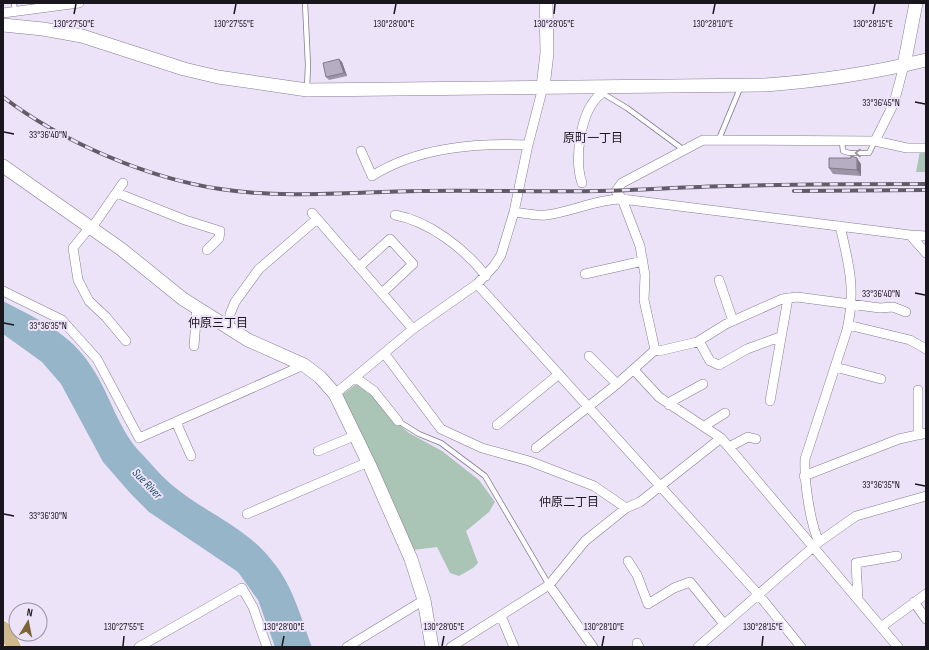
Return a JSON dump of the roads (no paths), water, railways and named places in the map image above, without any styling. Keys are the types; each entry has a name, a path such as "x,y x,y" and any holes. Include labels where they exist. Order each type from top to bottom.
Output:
{"main road":[{"path":"543,88 547,53 546,3"},
{"path":"904,65 916,3"},
{"path":"9,25 82,36 184,69 218,77 307,90 543,88 602,90 807,82 926,60"},
{"path":"3,166 121,249 183,300 248,340 301,364 320,377 335,394 354,436 368,462 411,559 424,600 432,647"},
{"path":"3,628 14,647"}],"street":[{"path":"3,13 14,7 79,3"},
{"path":"9,25 14,7"},
{"path":"875,141 894,103 904,65"},
{"path":"335,394 356,378 413,328 477,284 486,276 501,255 514,212 528,145 543,88"},
{"path":"582,183 579,146 584,120 587,111 602,90"},
{"path":"655,350 644,300 645,275 640,246 622,199 616,191 622,183 703,140 875,141 907,148 926,148"},
{"path":"361,151 372,176 384,168 405,160 444,150 484,146 528,145"},
{"path":"123,183 117,194 74,248 78,280 88,301 110,322 126,341"},
{"path":"117,194 185,220 220,231 219,238 207,250"},
{"path":"514,212 544,215 585,206 602,200 622,199 926,236"},
{"path":"395,215 408,218 434,231 478,265 486,276"},
{"path":"229,328 230,314 235,302 259,269 314,216 413,328"},
{"path":"817,545 804,476 808,446 835,367 848,325 852,304 850,268 840,226"},
{"path":"910,235 926,253"},
{"path":"359,267 390,239 413,264 382,293"},
{"path":"585,274 643,261"},
{"path":"719,280 733,321"},
{"path":"477,284 758,594 801,647"},
{"path":"3,291 62,320 96,359 139,438 297,368 301,364"},
{"path":"536,448 634,370 655,350 659,351 699,341 733,321 773,302 797,297 880,308 893,307 906,312"},
{"path":"770,402 788,298"},
{"path":"194,346 197,308"},
{"path":"848,325 910,340 926,348"},
{"path":"699,341 710,361 719,365 747,349 777,338 781,338"},
{"path":"384,353 441,429 482,448 529,461 594,486 626,508"},
{"path":"589,356 617,384"},
{"path":"835,367 882,379"},
{"path":"634,370 659,397 721,438 817,545 858,599 898,647"},
{"path":"497,425 559,374"},
{"path":"356,378 374,392 398,420"},
{"path":"669,404 704,384"},
{"path":"918,390 918,429 923,434"},
{"path":"705,427 725,413"},
{"path":"176,422 191,456"},
{"path":"804,476 899,439 923,434"},
{"path":"318,451 354,436"},
{"path":"729,447 748,437 756,439"},
{"path":"451,647 549,585 585,541 626,508 640,502 721,438"},
{"path":"247,514 368,462"},
{"path":"698,647 817,545 856,516 926,496"},
{"path":"858,599 856,563 897,556"},
{"path":"628,561 637,574 648,604 674,588 690,582 724,624"},
{"path":"549,585 593,647"},
{"path":"139,647 242,588 253,607 267,647"},
{"path":"881,627 926,594"},
{"path":"347,647 424,600"},
{"path":"914,602 926,619"},
{"path":"501,616 514,647"}],"lane":[{"path":"305,3 308,65 307,90"},
{"path":"719,139 741,85"},
{"path":"602,90 684,150"},
{"path":"398,420 419,434 441,443 485,476 549,585"}],"water":[{"name":"Sue River","path":"3,301 41,321 75,346 99,379 125,432 139,451 159,473 185,495 251,539 263,550 286,581 296,603 312,647 275,647 258,600 238,572 149,512 131,494 103,462 61,384 42,362 3,334"}],"railway":[{"path":"3,97 52,129 106,156 135,167 192,184 244,192 269,194 319,194 442,191 599,191 752,185 926,184"},
{"path":"794,191 926,190"}],"district":[{"name":"原町一丁目","path":"593,138"},
{"name":"仲原三丁目","path":"218,323"},
{"name":"仲原二丁目","path":"569,502"}]}
